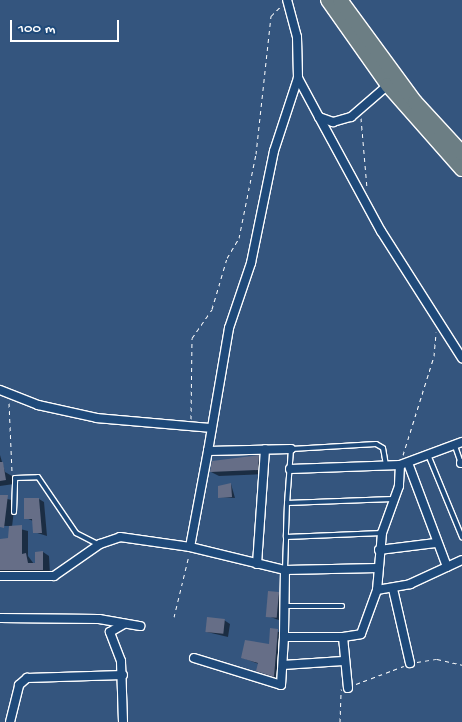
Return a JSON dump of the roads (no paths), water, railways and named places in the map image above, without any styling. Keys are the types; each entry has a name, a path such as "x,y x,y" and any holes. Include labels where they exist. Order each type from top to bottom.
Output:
{"highway":[{"path":"328,0 388,85 462,170"},
{"path":"340,0 415,102 462,153"}],"street":[{"path":"190,547 229,328 251,263 274,151 298,78 297,37 287,1"},
{"path":"298,78 376,223 462,358"},
{"path":"319,117 343,121 388,85"},
{"path":"0,390 8,394 121,422 191,425 212,428"},
{"path":"290,469 386,467 430,457 458,444"},
{"path":"208,451 265,448 292,449"},
{"path":"257,564 265,448"},
{"path":"284,637 343,637 361,634 377,590 379,550 382,534 404,464"},
{"path":"404,464 447,567"},
{"path":"0,576 54,576 100,544 132,537 190,547 285,570 378,568"},
{"path":"379,550 436,543"},
{"path":"377,590 393,589 462,560"},
{"path":"194,658 279,685 283,665 285,570"},
{"path":"393,589 410,663"},
{"path":"0,618 99,619 140,626"},
{"path":"123,722 123,675 110,632 124,624"},
{"path":"343,637 343,661 348,688"},
{"path":"283,665 343,661"},
{"path":"10,722 19,685 27,678 123,675"}],"lane":[{"path":"285,570 287,503 292,449 376,444 383,448 386,467"},
{"path":"458,444 462,464"},
{"path":"430,457 462,537"},
{"path":"14,512 14,481 19,475 41,479 76,533 100,544"},
{"path":"287,503 393,499"},
{"path":"286,537 382,534"},
{"path":"285,606 342,606"}]}
